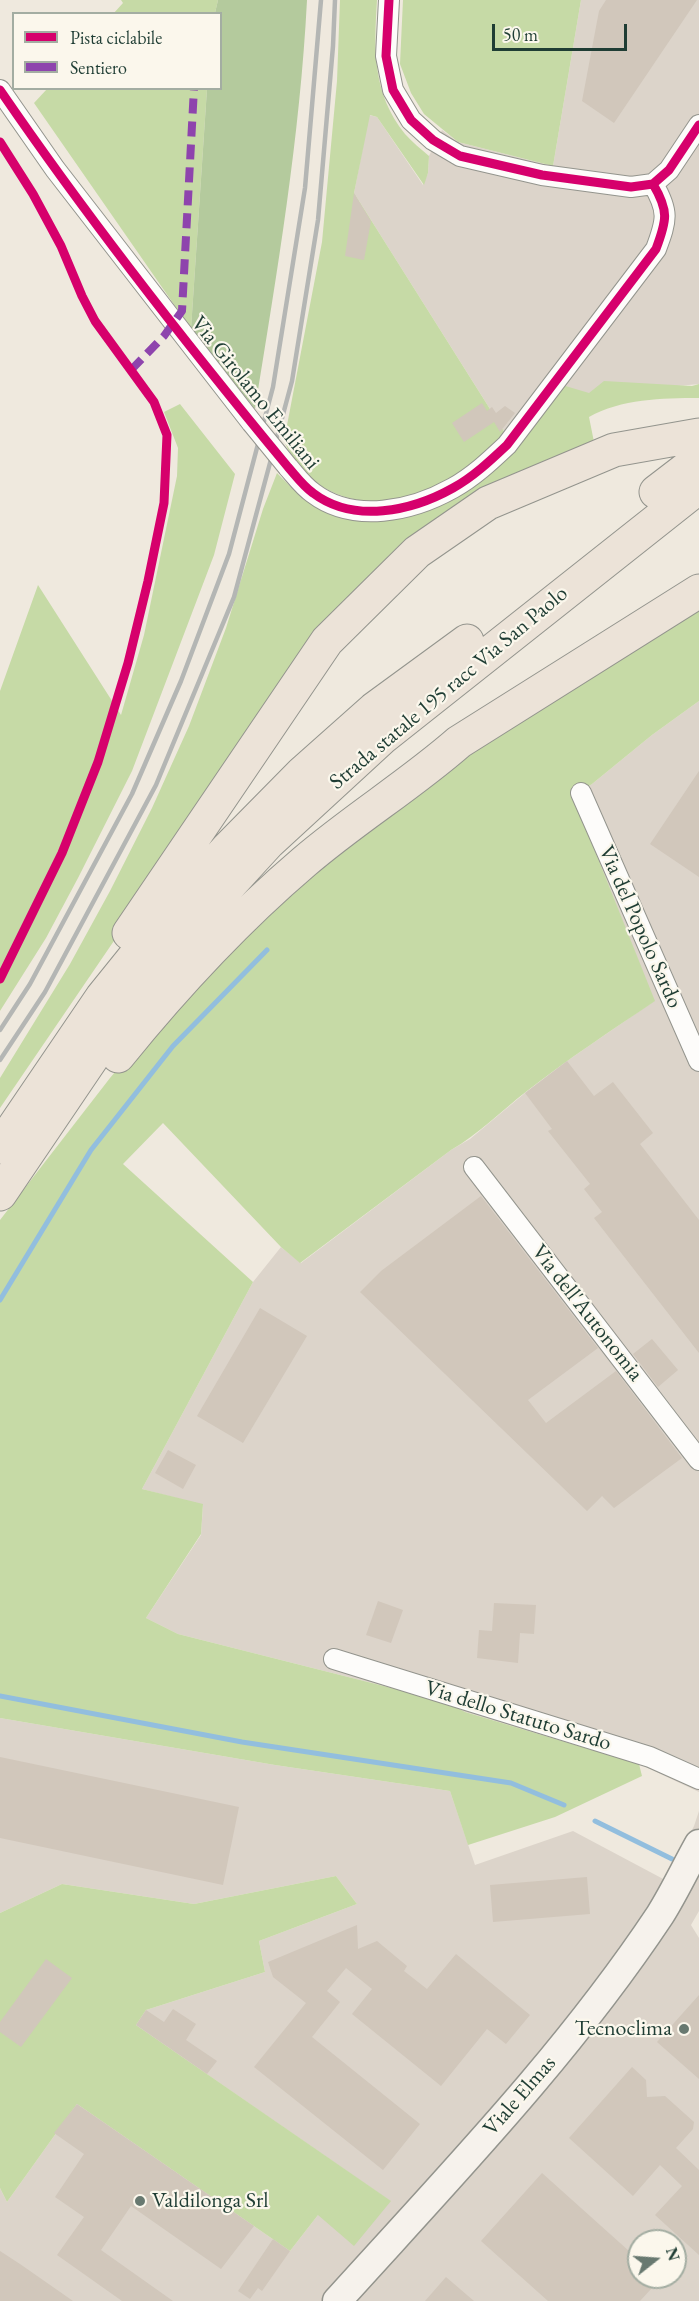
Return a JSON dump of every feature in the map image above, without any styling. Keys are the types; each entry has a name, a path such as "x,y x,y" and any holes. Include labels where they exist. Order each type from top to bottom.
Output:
{"highway":[{"path":"102,997 107,965 327,641 417,552 488,503 614,450 699,435"},
{"name":"Strada statale 195 racc Via San Paolo","path":"0,1194 167,953 269,842 382,738 510,634 683,485 699,459"},
{"name":"Strada statale 195 racc Via San Paolo","path":"0,1148 102,997 173,909 228,848 302,773 374,709 683,485"},
{"path":"43,1130 72,1113 144,1023 253,908 305,861 398,788 434,764 459,742 699,591"}],"main road":[{"name":"Viale Elmas","path":"337,2301 546,2067 607,1989 658,1916 699,1844"},
{"path":"658,1916 699,1877"}],"street":[{"path":"389,0 386,56 393,90 411,120 433,140 460,156 542,174 631,187 653,184 669,170 699,125"},
{"name":"Via Girolamo Emiliani","path":"0,90 61,178 288,467 305,486 321,498 344,508 369,512 390,510 430,500 455,488 480,470 507,445 656,249 666,223 664,202 653,184"},
{"name":"Via del Popolo Sardo","path":"581,793 699,1061"},
{"name":"Via dell'Autonomia","path":"474,1167 699,1460"},
{"name":"Via dello Statuto Sardo","path":"334,1659 650,1757 699,1779"}],"shaded area":[{"path":"581,0 699,0 699,384 589,394 514,447 354,193 369,115 377,117 423,185 428,173 429,156 442,130 458,142 553,166"},
{"path":"699,701 699,1792 639,1764 465,1712 447,1702 178,1634 146,1618 201,1535 203,1505 142,1489 253,1282 281,1247 301,1263 451,1150 470,1139 567,1061 654,1001 573,796 592,784 652,735"},
{"path":"0,1718 275,1765 450,1791 475,1865 573,1831 667,1881 699,1811 699,1911 691,1925 699,1938 699,2301 0,2301 0,2188 7,2202 77,2104 290,2251 318,2215 390,2201 136,2025 146,2010 265,1972 259,1941 357,1904 336,1876 194,1904 62,1884 0,1913"}],"green space":[{"path":"121,0 218,0 215,12 115,12 123,3"},
{"path":"218,0 307,0 293,154 255,409 191,329 207,90 222,90 222,12 215,12"},
{"path":"340,0 377,0 376,53 386,103 408,137 429,156 428,173 424,185 377,117 370,115 354,193 507,436 500,445 443,487 414,497 392,501 348,498 329,490 311,478 296,462 284,441 322,242 337,81"},
{"path":"403,0 581,0 553,166 458,142 424,114 411,93 400,64"},
{"path":"46,90 207,90 191,329 34,103"},
{"path":"604,381 692,386 699,384 699,398 656,399 628,403 614,406 589,417 594,442 521,471 486,492 300,668 0,1108 0,1078 70,964 110,891 152,808 189,726 226,628 263,509 277,473 290,486 325,509 445,501 562,385 589,393"},
{"path":"180,404 235,474 214,555 132,771 46,938 0,1011 0,691 38,585 121,715 144,635 177,476 178,448 164,412"},
{"path":"699,608 699,701 652,735 592,784 573,796 655,1001 558,1068 471,1137 300,1263 281,1247 163,1123 123,1164 253,1282 142,1489 203,1504 201,1534 146,1618 178,1634 447,1702 465,1712 639,1764 642,1776 555,1817 468,1845 450,1791 275,1765 0,1718 0,1220 110,1078 160,1018 260,914 439,770"},
{"path":"336,1876 357,1904 259,1941 265,1972 146,2010 136,2025 391,2201 354,2246 318,2215 290,2251 77,2104 7,2202 0,2188 0,1913 62,1884 194,1904"}],"building":[{"path":"606,0 697,0 614,123 582,101 599,11"},
{"path":"354,193 371,221 364,260 345,256"},
{"path":"482,403 487,411 492,407 496,413 505,406 515,413 500,432 494,422 464,442 452,423"},
{"path":"699,771 699,877 650,844"},
{"path":"567,1061 594,1096 613,1082 653,1133 640,1144 699,1220 699,1353 594,1218 602,1212 584,1189 590,1184 548,1131 552,1129 525,1093"},
{"path":"481,1196 598,1348 528,1400 546,1423 616,1371 682,1458 614,1508 602,1496 587,1511 360,1292 381,1271"},
{"path":"260,1308 307,1336 243,1443 197,1416"},
{"path":"652,1339 678,1370 658,1387 633,1354"},
{"path":"168,1450 196,1465 183,1489 155,1473"},
{"path":"378,1601 403,1610 391,1643 366,1635"},
{"path":"494,1603 536,1605 534,1634 520,1633 518,1663 477,1658 479,1630 492,1631"},
{"path":"0,1757 239,1807 223,1885 0,1838"},
{"path":"587,1877 590,1914 493,1922 490,1885"},
{"path":"357,1925 358,1949 377,1941 407,1966 404,1971 427,1989 456,1954 530,2015 506,2044 487,2029 441,2086 352,2014 372,1989 346,1968 327,1991 340,2002 312,2037 420,2124 383,2170 254,2067 306,2003 273,1977 268,1962"},
{"path":"46,1959 72,1978 21,2047 0,2032 0,2022"},
{"name":"Tecnoclima","path":"699,1995 699,2079 657,2042"},
{"path":"173,2009 196,2024 186,2040 217,2061 207,2074 136,2025 146,2010 164,2022"},
{"path":"632,2067 646,2080 647,2097 665,2096 694,2122 693,2129 676,2148 699,2170 699,2255 687,2244 687,2229 670,2229 655,2215 682,2186 660,2165 633,2196 569,2138"},
{"name":"Valdilonga Srl","path":"77,2104 254,2226 221,2269 131,2206 101,2250 173,2301 122,2301 57,2255 84,2217 55,2197 84,2154 54,2133"},
{"path":"542,2173 627,2249 627,2289 651,2289 640,2301 548,2301 481,2241"},
{"path":"273,2239 290,2251 262,2291 258,2288 250,2299 238,2291"},
{"path":"0,2251 20,2264 73,2301 0,2301"},
{"path":"446,2277 474,2301 425,2301"}],"waterway":[{"path":"0,1300 91,1150 173,1046 267,950"},
{"path":"0,1696 242,1742 511,1783 564,1805"},
{"path":"595,1821 672,1859"}],"railway":[{"path":"0,1030 30,984 132,794 181,681 229,554 273,387 305,188 321,0"},
{"path":"0,1060 45,992 156,785 234,597 292,381 318,220 335,0"}],"marked path":[{"path":"131,370 164,336 182,311 194,90"}],"cycle path":[{"path":"389,0 386,56 393,90 411,120 433,140 460,156 542,175 631,187 653,184 669,170 699,125"},
{"path":"0,90 68,187 140,282 288,467 313,493 329,503 346,509 383,511 420,503 467,479 507,445 656,249 665,216 662,201 653,184"},
{"path":"0,142 33,194 61,246 95,321 154,402 167,435 164,503 148,581 128,663 98,762 62,853 0,979"}],"place":[{"name":"Tecnoclima","path":"684,2029"},
{"name":"Valdilonga Srl","path":"140,2201"}]}
